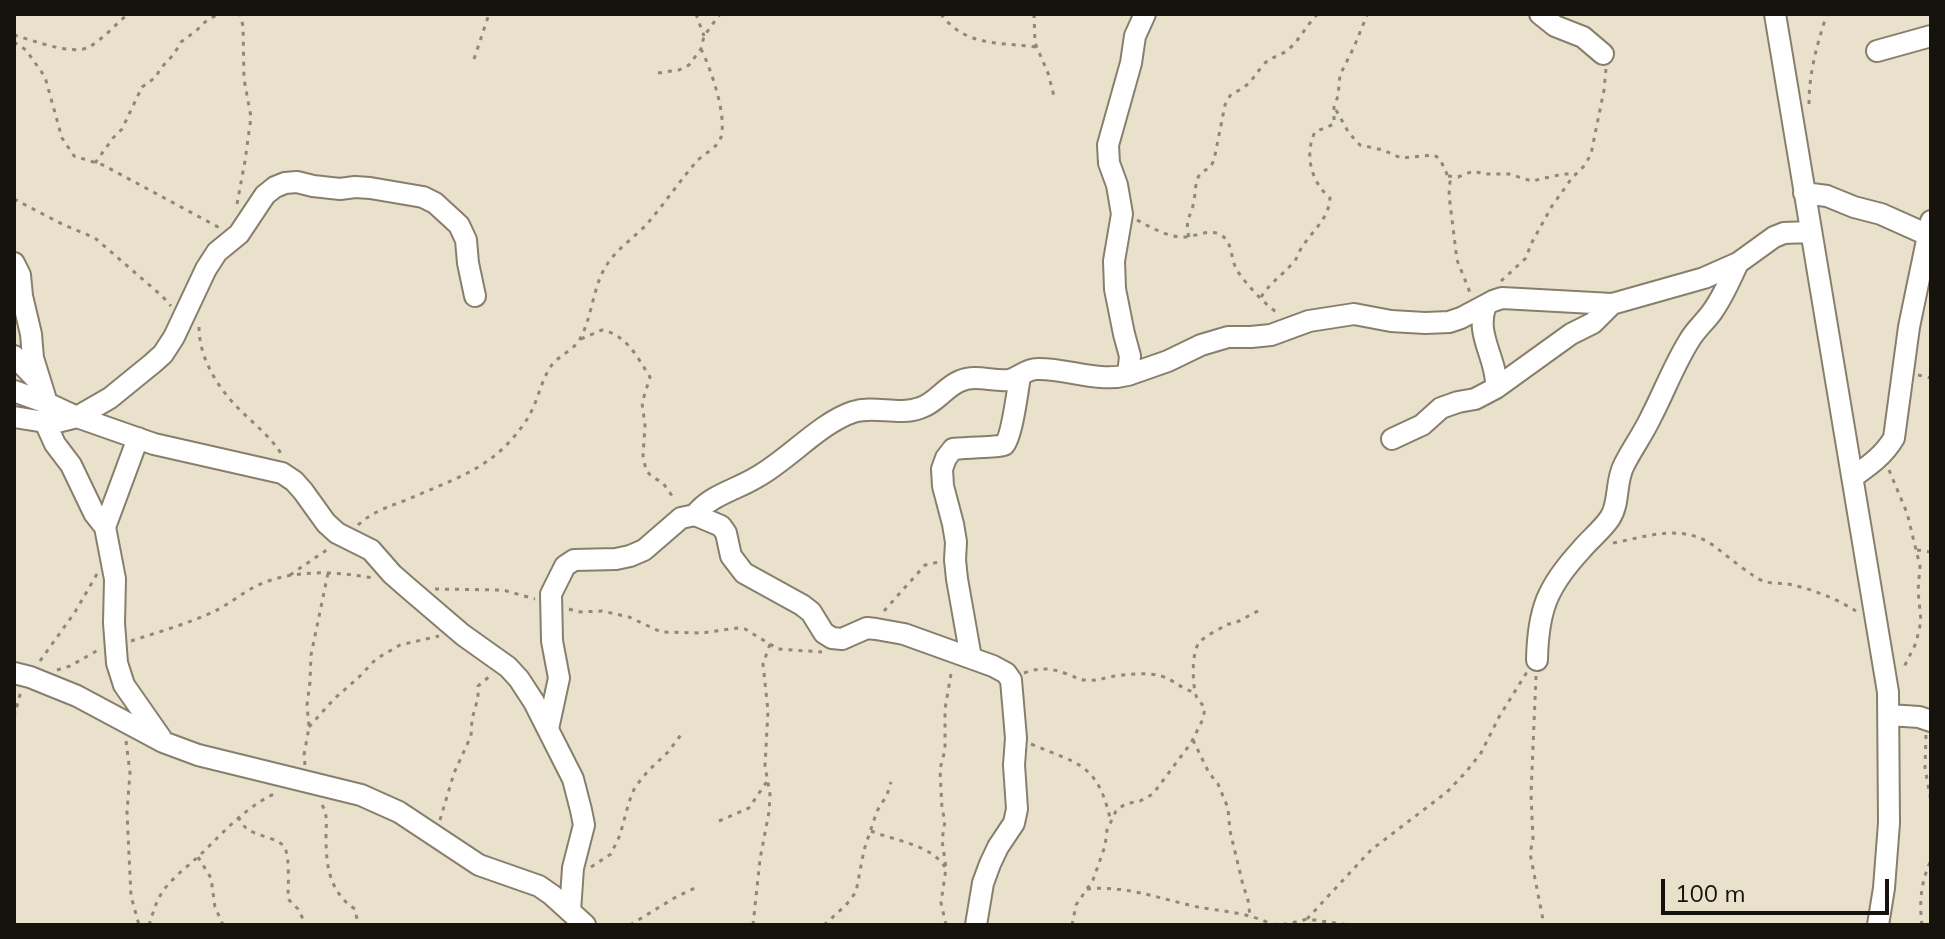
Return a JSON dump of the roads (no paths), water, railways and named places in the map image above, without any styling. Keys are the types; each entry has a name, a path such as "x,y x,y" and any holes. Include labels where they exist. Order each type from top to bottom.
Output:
{"street":[{"path":"1128,375 1130,356 1115,289 1114,261 1122,214 1109,163 1108,145 1131,63 1135,36 1145,14"},
{"path":"1540,14 1555,26 1583,37 1603,54"},
{"path":"1775,14 1888,692 1889,823 1878,925"},
{"path":"1877,51 1931,36"},
{"path":"77,417 110,398 163,354 191,320 206,269 217,252 239,234 265,195 285,183 340,189 355,187 423,197 435,203 459,225 466,240 475,296"},
{"path":"1804,193 1827,196 1881,214 1929,235 1909,327 1894,438 1884,453 1853,477"},
{"path":"695,515 703,505 758,477 849,414 856,411 909,411 923,407 948,387 964,379 984,377 1010,380 1027,370 1038,369 1116,378 1228,337 1271,335 1299,324 1354,314 1425,323 1449,322 1502,298 1612,304 1692,282 1738,263 1784,233 1810,232"},
{"path":"14,263 20,275 33,358 55,444 71,465 94,513 105,527 115,579 117,663 124,685 163,742"},
{"path":"1537,660 1542,609 1552,585 1611,516 1622,469 1690,338 1711,314 1738,263"},
{"path":"1392,439 1422,425 1441,408 1475,399 1496,388 1571,334 1593,323 1612,304"},
{"path":"1482,307 1481,319 1497,375 1496,388"},
{"path":"14,356 40,383"},
{"path":"967,656 955,560 956,542 942,469 953,449 1004,445 1010,433 1020,376"},
{"path":"14,391 46,413"},
{"path":"14,417 46,413 77,417 172,450 282,473 303,491 326,523 371,550 405,586 508,667 534,702 573,779 584,825 571,886 578,918"},
{"path":"105,527 138,438"},
{"path":"548,729 559,678 554,659 551,594 565,566 574,560 630,556 644,550 681,518 695,515 721,526 726,533 731,556 744,573 802,605 811,612 824,633 832,638 842,639 867,628 904,634 993,666 1009,677 1016,738 1017,809 1014,823 990,864 976,925"},
{"path":"22,675 77,696 163,742 198,755 361,795 399,812 479,865 539,886 578,918"},
{"path":"1889,715 1929,720"}]}
